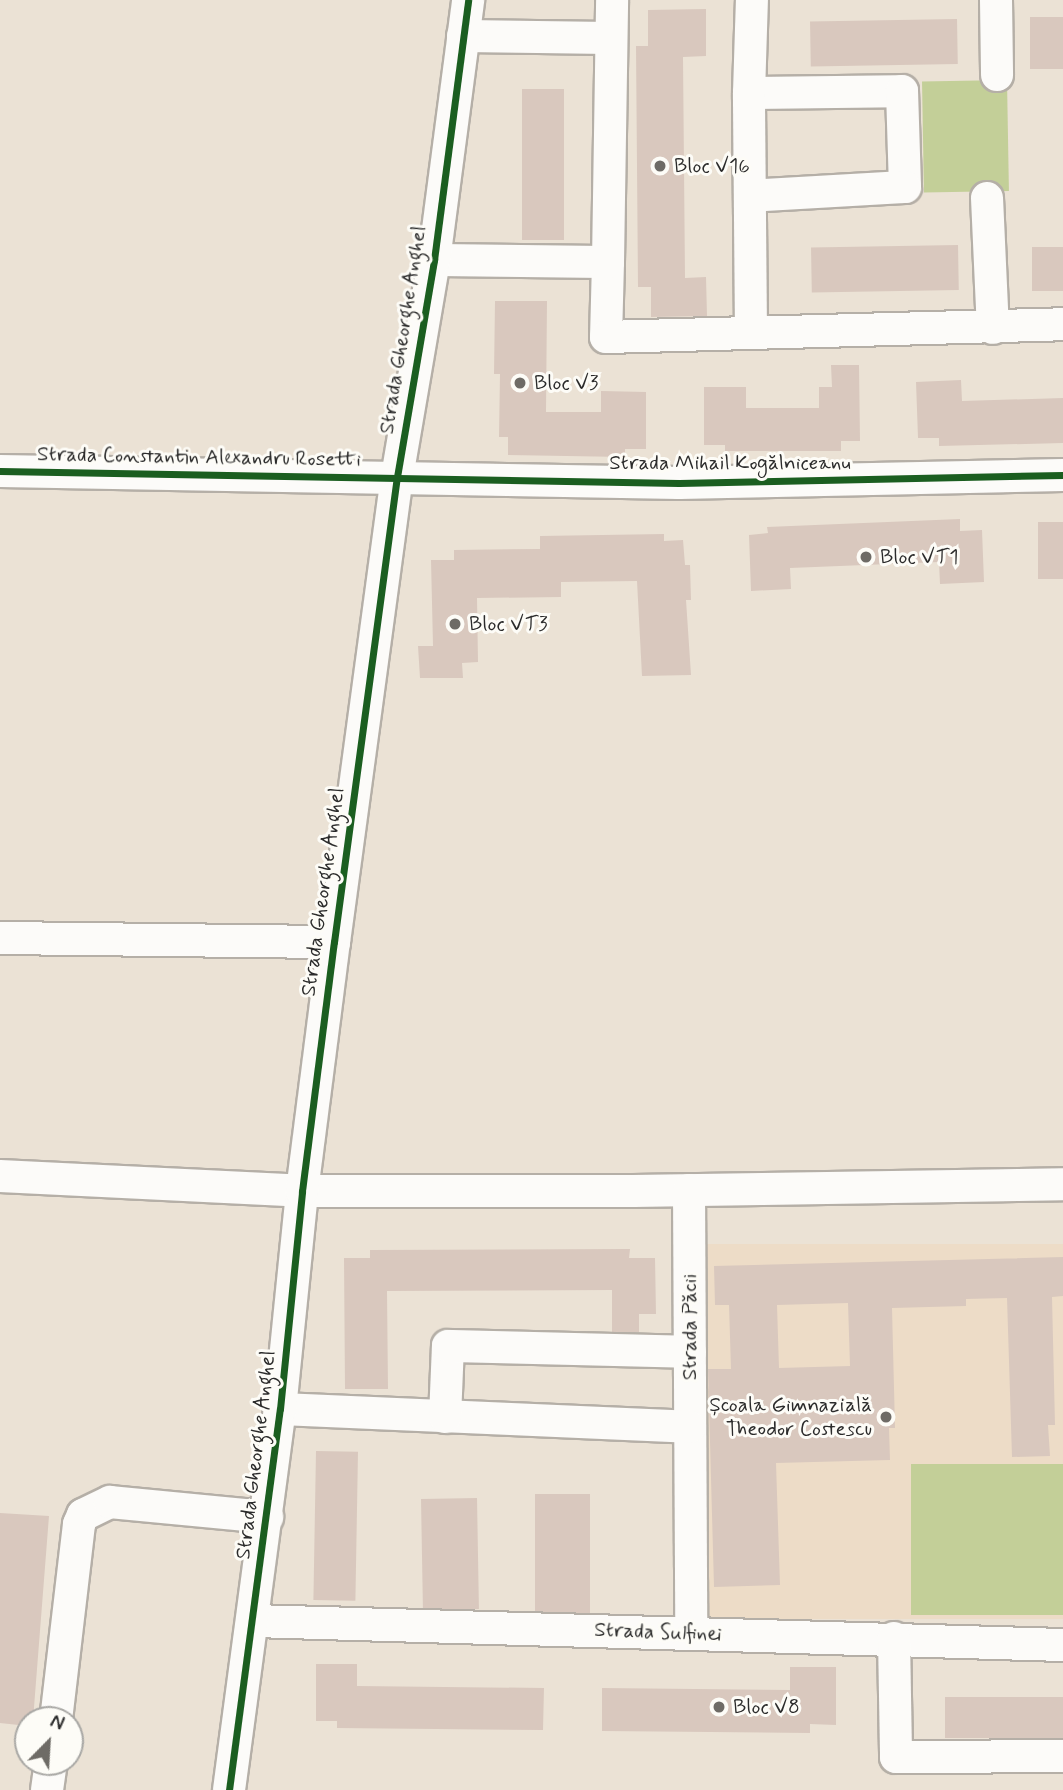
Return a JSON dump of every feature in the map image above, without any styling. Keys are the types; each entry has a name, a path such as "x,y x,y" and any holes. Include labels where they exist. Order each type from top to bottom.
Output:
{"street":[{"name":"Strada Gheorghe Anghel","path":"229,1790 267,1517 302,1191 334,942 397,477 434,260 468,0"},
{"path":"612,0 606,337 1063,324"},
{"path":"751,332 749,93 752,0"},
{"path":"996,0 997,75"},
{"path":"463,36 611,38"},
{"path":"749,93 902,91 905,187 750,196"},
{"path":"987,198 993,328"},
{"path":"434,260 608,262"},
{"name":"Strada Constantin Alexandru Rosetti","path":"0,471 397,477"},
{"name":"Strada Mihail Kogălniceanu","path":"397,477 704,483 1063,475"},
{"path":"0,938 334,942"},
{"path":"0,1176 302,1191 690,1190 1063,1184"},
{"name":"Strada Păcii","path":"690,1190 691,1633"},
{"path":"445,1417 449,1346 690,1352"},
{"path":"280,1409 690,1427"},
{"path":"58,1706 79,1524 83,1515 110,1502 267,1517"},
{"name":"Strada Sulfinei","path":"254,1621 1063,1644"},
{"path":"894,1638 896,1757 1063,1756"}],"shaded area":[{"name":"Școala Gimnazială Theodor Costescu","path":"707,1244 1063,1244 1063,1619 707,1619"}],"green space":[{"path":"1007,80 1009,191 924,192 922,81"},
{"path":"911,1464 1063,1464 1063,1615 911,1615"}],"building":[{"name":"Bloc V16","path":"706,9 706,56 683,57 685,278 706,277 707,316 651,317 651,287 638,287 636,46 648,46 648,10"},
{"path":"1030,17 1063,17 1063,69 1030,69"},
{"path":"957,19 958,64 811,67 810,22"},
{"path":"522,89 564,89 564,240 522,240"},
{"path":"958,245 959,290 812,293 811,248"},
{"path":"1032,247 1063,247 1063,291 1032,291"},
{"name":"Bloc V3","path":"495,301 547,301 546,412 601,412 601,391 646,392 646,449 625,449 625,457 508,455 508,437 499,437 500,374 494,374"},
{"path":"831,365 859,365 860,441 841,441 841,451 725,451 725,445 704,445 704,387 746,387 746,408 819,408 819,387 832,387"},
{"path":"961,380 962,401 1063,398 1063,443 939,446 939,438 918,438 916,382"},
{"name":"Bloc VT1","path":"960,519 960,531 982,530 984,582 940,584 939,562 790,568 791,589 751,591 749,535 768,533 767,527"},
{"path":"1038,522 1063,522 1063,579 1038,579"},
{"name":"Bloc VT3","path":"664,534 664,541 683,540 685,565 690,565 691,600 686,600 691,675 642,676 637,581 561,582 561,597 477,598 478,662 462,663 463,678 420,678 418,646 433,646 431,560 454,560 454,550 540,549 540,536"},
{"path":"630,1249 629,1258 655,1258 656,1314 639,1314 639,1332 612,1332 612,1290 387,1291 388,1389 345,1389 344,1258 370,1258 370,1250"},
{"path":"1063,1257 1063,1296 1052,1297 1055,1425 1048,1425 1050,1456 1012,1457 1007,1298 966,1299 966,1306 892,1308 895,1428 889,1428 890,1460 776,1463 780,1585 714,1587 708,1369 731,1369 729,1305 715,1305 714,1266","holes":["848,1303 850,1366 779,1368 777,1305"]},
{"path":"316,1451 358,1452 355,1601 313,1600"},
{"path":"535,1494 590,1494 590,1613 535,1613"},
{"path":"477,1498 479,1609 423,1610 421,1499"},
{"path":"0,1513 49,1516 34,1706 14,1706 14,1724 0,1723"},
{"path":"316,1664 357,1664 357,1686 544,1688 543,1730 337,1728 337,1721 316,1721"},
{"name":"Bloc V8","path":"790,1667 836,1667 836,1725 810,1724 810,1733 602,1731 602,1688 790,1690"},
{"path":"945,1697 1063,1697 1063,1738 945,1738"}],"cycle path":[{"path":"229,1790 280,1409 302,1191 334,942 397,477 434,260 468,0"},
{"path":"0,471 679,483 1063,475"}],"place":[{"name":"Bloc V16","path":"660,166"},
{"name":"Bloc V3","path":"520,383"},
{"name":"Bloc VT1","path":"866,557"},
{"name":"Bloc VT3","path":"455,624"},
{"name":"Școala Gimnazială Theodor Costescu","path":"886,1417"},
{"name":"Bloc V8","path":"719,1707"}]}
